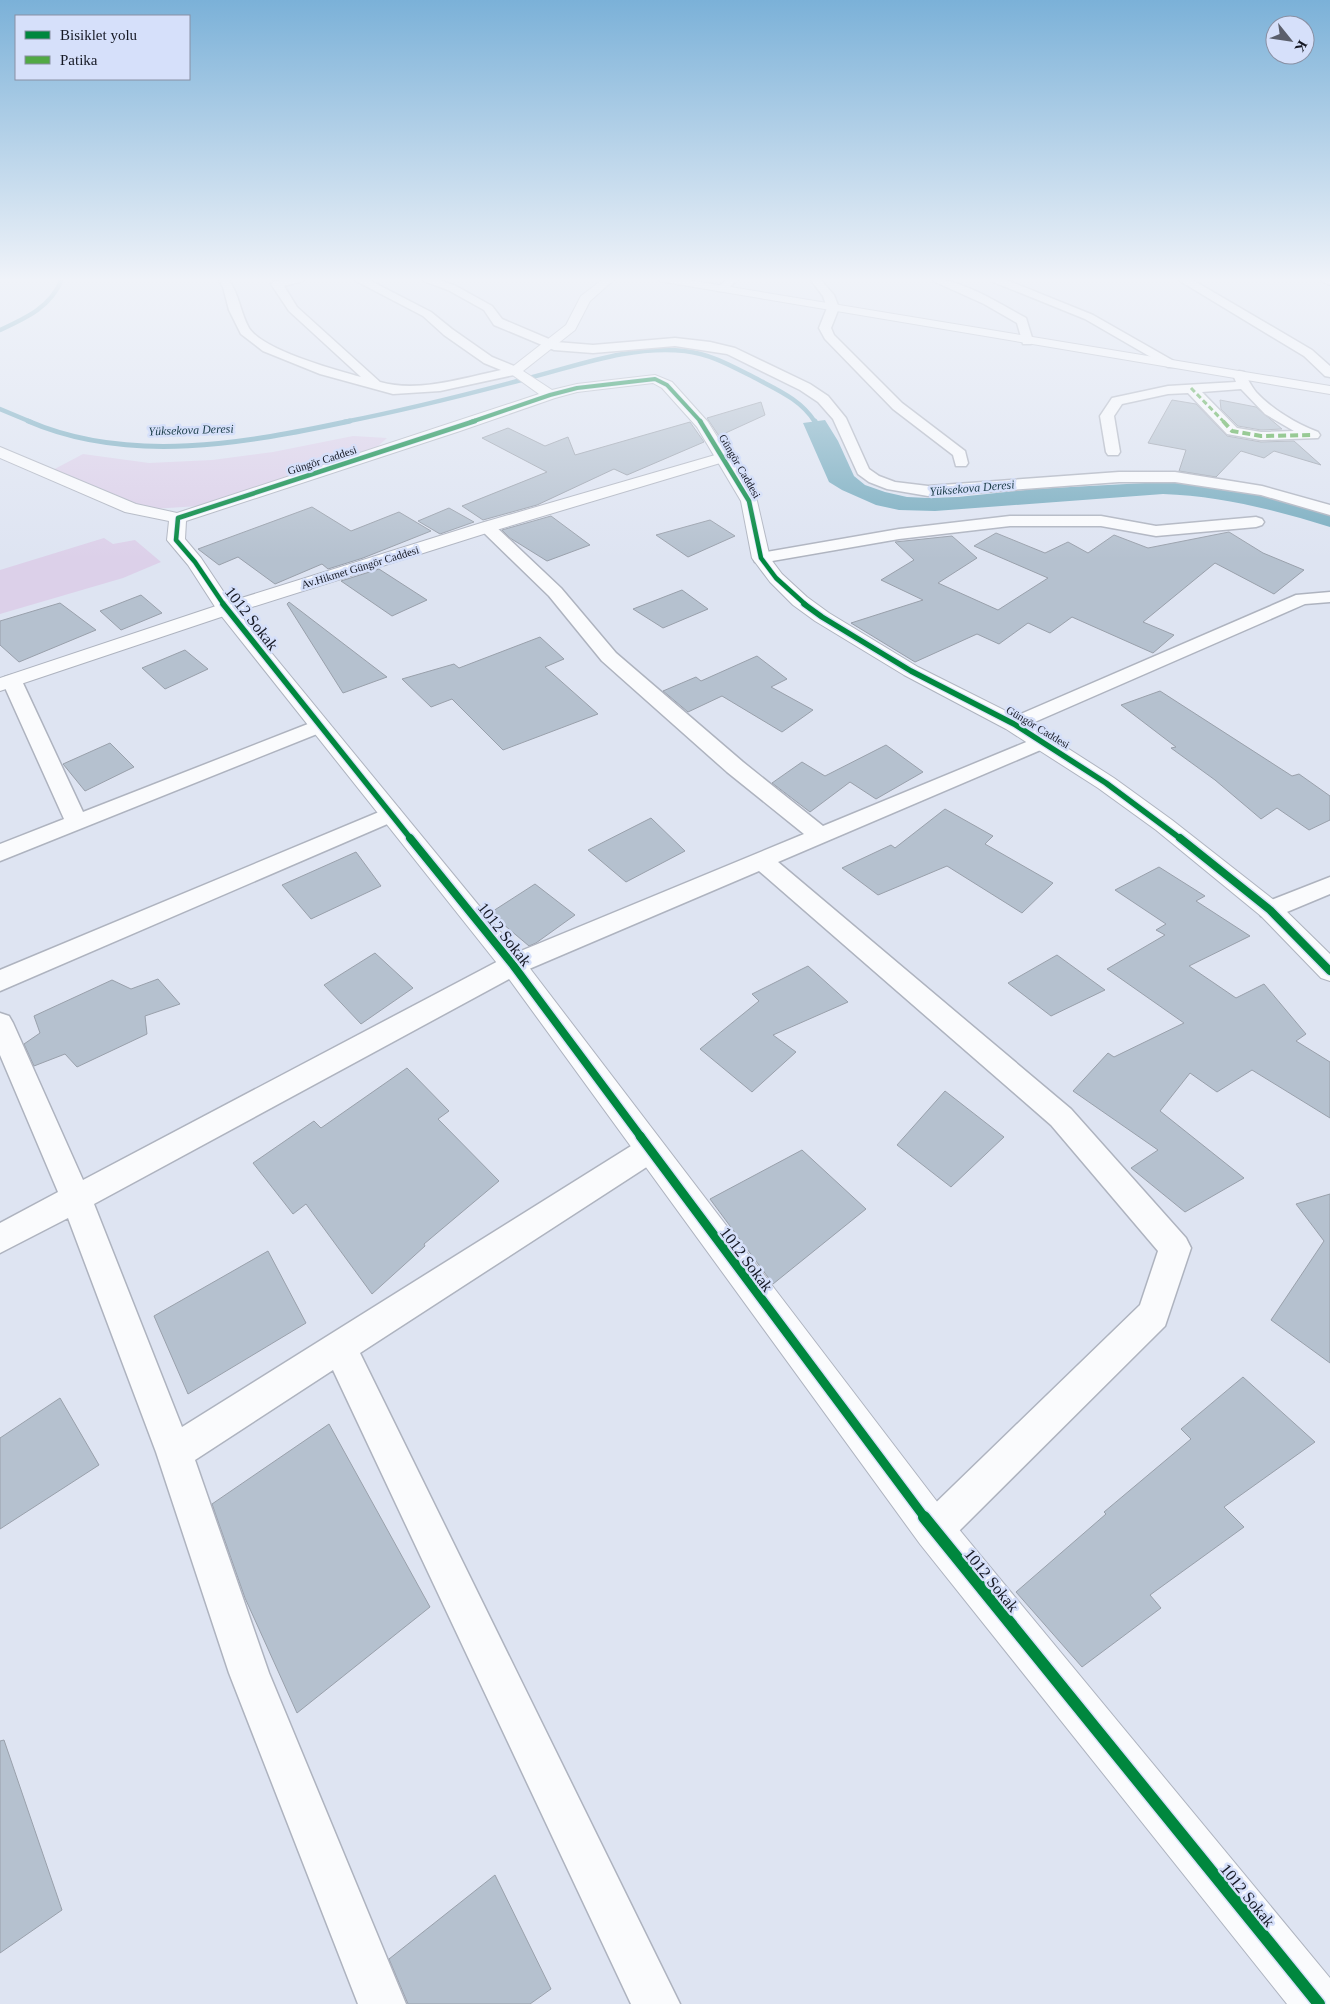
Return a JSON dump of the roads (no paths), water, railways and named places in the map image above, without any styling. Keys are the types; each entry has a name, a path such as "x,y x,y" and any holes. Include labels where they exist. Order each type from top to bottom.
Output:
{"street":[{"path":"330,373 393,390 440,387 507,373"},
{"path":"364,373 379,386"},
{"path":"516,373 544,391"},
{"path":"775,373 805,387 823,399 839,418 863,471 882,483 904,489 928,491 966,490 1119,477 1160,476 1196,479 1239,486 1286,496 1330,510"},
{"path":"862,373 922,427 948,443 960,454 961,463"},
{"path":"1210,373 1242,380 1330,390"},
{"name":"Güngör Caddesi","path":"178,518 455,428 544,391 655,379 667,385 703,425 749,502 761,558 776,578 800,601 822,617 911,671 1014,724 1106,783 1164,825 1270,910 1330,971"},
{"path":"1113,452 1108,416 1117,401 1168,390 1242,380"},
{"path":"1242,380 1268,409 1313,435 1330,441"},
{"path":"1191,388 1232,432 1260,436 1313,435"},
{"path":"0,452 131,508 178,518"},
{"name":"Av.Hikmet Güngör Caddesi","path":"6,683 226,609 487,527 722,458"},
{"name":"1012 Sokak","path":"178,518 176,540 195,562 226,609 513,965 934,1530 1319,2004"},
{"path":"761,558 899,534 1010,521 1101,521 1156,530 1256,522"},
{"path":"487,527 555,592 608,657 735,767 821,836"},
{"path":"1014,724 1302,599 1330,597"},
{"path":"6,683 77,822"},
{"path":"0,853 320,726"},
{"path":"0,1238 513,965 1043,742"},
{"path":"0,981 391,814"},
{"path":"762,861 1061,1117 1175,1248 1153,1315 934,1530"},
{"path":"1270,910 1330,885"},
{"path":"0,1023 76,1198 174,1452 249,1674 382,2004"},
{"path":"174,1452 649,1150"},
{"path":"339,1346 647,2000"}],"water":[{"path":"825,420 838,441 854,476 865,485 907,497 958,497 1034,489 1182,481 1265,495 1330,515 1330,527 1248,505 1184,495 1163,494 935,511 899,510 876,505 829,482 803,423"}],"waterway":[{"name":"Yüksekova Deresi","path":"344,422 548,373"},
{"name":"Yüksekova Deresi","path":"745,373 790,397 804,408 815,422"},
{"name":"Yüksekova Deresi","path":"0,409 31,422"},
{"name":"Yüksekova Deresi","path":"28,421 67,435 106,443 147,446 188,446 229,442 350,421"},
{"name":"Yüksekova Deresi","path":"815,421 820,432"}]}
